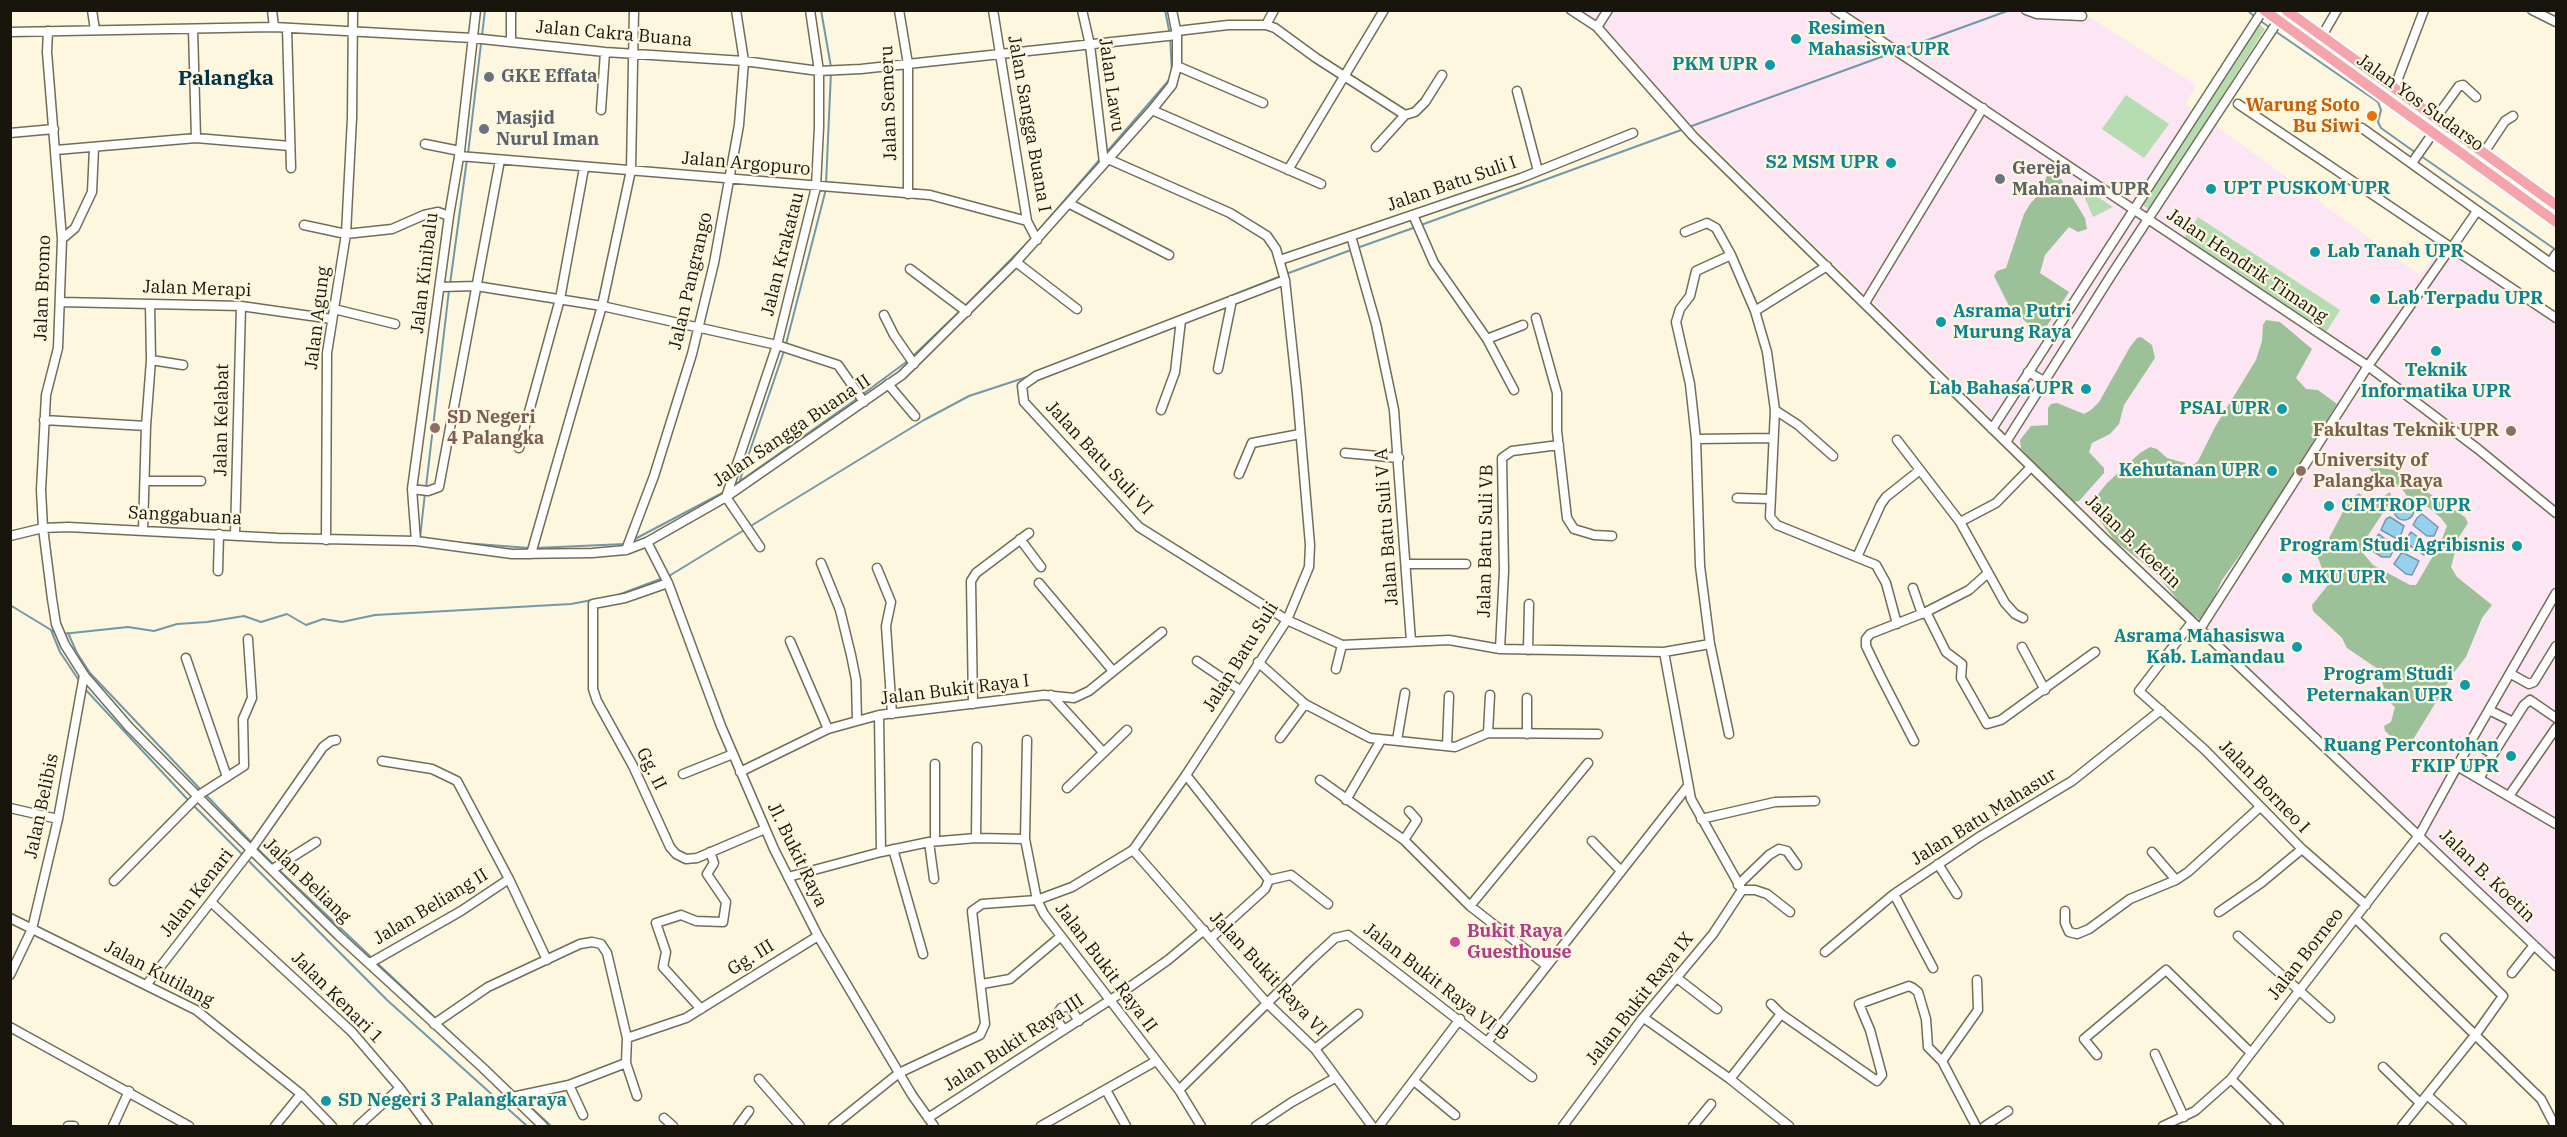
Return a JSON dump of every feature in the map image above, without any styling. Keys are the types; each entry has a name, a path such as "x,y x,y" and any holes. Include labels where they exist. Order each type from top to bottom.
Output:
{"main road":[{"name":"Jalan Yos Sudarso","path":"2263,10 2556,222"},
{"name":"Jalan Yos Sudarso","path":"2286,10 2556,205"},
{"path":"2498,179 2504,169"}],"street":[{"path":"92,10 94,30"},
{"path":"272,10 274,27"},
{"name":"Jalan Agung","path":"326,540 327,364 346,234 353,10"},
{"name":"Jalan Kinibalu","path":"416,541 412,489 459,153 476,10"},
{"path":"510,42 512,10"},
{"path":"531,554 602,306 631,170 635,54 634,10"},
{"name":"Jalan Pangrango","path":"627,550 654,476 699,326 731,178 740,125 744,61 736,10"},
{"name":"Jalan Krakatau","path":"726,497 777,345 816,187 819,71 810,10"},
{"name":"Jalan Semeru","path":"899,10 908,64 908,194"},
{"name":"Jalan Sangga Buana I","path":"993,10 1027,220 1037,240"},
{"name":"Jalan Lawu","path":"1082,10 1090,45 1106,161"},
{"path":"1172,10 1177,33 1177,66 1263,103"},
{"path":"1274,10 1266,25 1275,28 1403,114"},
{"path":"1288,170 1384,10"},
{"path":"1571,10 1597,27 1608,10"},
{"name":"Jalan Hendrik Timang","path":"1835,10 2368,366 2478,449 2556,513"},
{"path":"2026,10 2037,14 2082,16"},
{"path":"1992,429 2263,10"},
{"path":"2322,36 2337,10"},
{"path":"2394,89 2424,10"},
{"path":"2533,11 2556,22"},
{"path":"2006,442 2112,274 2278,21"},
{"name":"Jalan Cakra Buana","path":"10,32 274,27 472,38 605,52 744,61 819,71 1090,45 1228,25 1266,25"},
{"name":"Jalan B. Koetin","path":"1597,27 1693,136 1992,429 2192,622 2420,834 2556,966"},
{"path":"287,28 291,168"},
{"path":"193,29 196,138"},
{"name":"Jalan Bromo","path":"48,31 47,52 62,239 61,302 58,348 46,396 40,490 56,624 65,645"},
{"path":"601,110 605,52"},
{"name":"Jalan Sangga Buana II","path":"416,541 512,554 592,554 627,550 647,542 726,497 864,402 914,364 1016,262 1070,204 1172,85 1177,66"},
{"path":"1376,147 1403,114 1415,112 1425,102 1442,75"},
{"path":"2435,119 2459,86 2463,86 2476,96"},
{"path":"1517,91 1538,171"},
{"path":"2238,104 2453,245 2556,318"},
{"path":"1865,303 1983,108"},
{"path":"1152,110 1321,184"},
{"path":"2483,154 2505,121 2513,116"},
{"path":"2362,128 2416,157 2477,211 2555,260"},
{"path":"10,133 54,129"},
{"name":"Jalan Batu Suli I","path":"1281,262 1351,236 1414,219 1633,133"},
{"path":"2416,157 2433,133"},
{"path":"56,150 196,138 290,146"},
{"name":"Jalan Argopuro","path":"424,144 500,160 930,195 1027,220"},
{"path":"62,239 75,228 92,192 94,148"},
{"path":"412,489 428,491 439,487 500,160"},
{"path":"1106,161 1250,224 1268,236 1281,262"},
{"path":"519,448 560,299 584,168"},
{"path":"1070,204 1169,255"},
{"path":"2200,629 2368,366 2477,211"},
{"path":"304,225 346,234 393,229 438,212 449,216"},
{"path":"1414,219 1434,263 1487,339 1514,390"},
{"path":"1685,232 1713,224 1731,255 1755,311 1767,352 1775,410 1770,517 1777,525 1872,563 1882,574 1897,624"},
{"name":"Jalan Batu Suli V A","path":"1351,236 1376,324 1394,410 1411,641"},
{"path":"1729,734 1710,644 1700,566 1696,439 1690,384 1677,332 1677,315 1690,296 1696,271 1731,255"},
{"path":"1016,262 1077,309"},
{"name":"Jalan Batu Suli","path":"982,984 972,911 982,904 1038,900 1072,887 1133,850 1186,775 1287,620 1309,567 1311,558 1300,435 1285,279 1281,262"},
{"path":"2097,264 2112,274"},
{"path":"1755,311 1827,266"},
{"path":"910,269 967,312"},
{"path":"1161,410 1175,372 1181,320 1285,279"},
{"path":"440,287 476,286 602,306 777,345 838,365 864,402"},
{"path":"1218,369 1232,300"},
{"name":"Jalan Merapi","path":"61,302 241,306 332,319"},
{"path":"144,531 146,426 151,360 150,304"},
{"name":"Jalan Kelabat","path":"235,535 241,306"},
{"path":"334,309 395,324"},
{"path":"884,315 894,335 914,364"},
{"path":"1536,318 1555,380 1567,519 1574,529 1594,535 1612,536"},
{"name":"Jalan Batu Suli VI","path":"1181,320 1036,376 1022,386 1024,402 1139,527 1287,620 1342,645"},
{"path":"1487,339 1523,325"},
{"path":"151,360 183,365"},
{"path":"2028,372 2044,381"},
{"path":"888,384 915,416"},
{"path":"1775,410 1798,425 1833,456"},
{"path":"44,420 146,426"},
{"path":"1239,474 1252,443 1300,435"},
{"path":"1696,439 1773,438"},
{"path":"1897,440 1960,522 2008,609 2023,618"},
{"name":"Jalan Batu Suli VB","path":"1500,649 1504,571 1502,458 1512,451 1559,445"},
{"path":"1345,453 1399,458"},
{"path":"1960,522 1996,503 2031,467"},
{"path":"1857,557 1881,504 1920,470"},
{"path":"146,481 201,481"},
{"path":"726,497 760,547"},
{"path":"1737,498 1771,499"},
{"name":"Sanggabuana","path":"10,536 43,528 69,527 326,540"},
{"path":"973,704 971,581 976,573 1029,533"},
{"path":"218,571 219,534"},
{"path":"1020,539 1041,567"},
{"path":"326,540 416,541"},
{"name":"Jl. Bukit Raya","path":"647,542 668,581 740,772 788,877 818,936 899,1073 934,1126"},
{"path":"821,563 840,610 851,655 856,680 857,721"},
{"path":"1406,564 1466,564"},
{"path":"877,568 891,602 886,626 892,714"},
{"path":"1914,741 1865,642 1870,634 1924,613 1969,590 1987,574"},
{"name":"Gg. II","path":"668,581 626,598 593,604 593,689 605,719 633,766 673,851 686,859 710,852 765,829"},
{"path":"1040,583 1113,671"},
{"path":"1913,588 1946,652 1962,664 1961,678 1987,724 2001,720 2096,652"},
{"name":"Jalan Borneo","path":"2163,1126 2195,1111 2231,1079 2420,834 2470,741 2552,609 2556,593"},
{"path":"1528,650 1529,604"},
{"name":"Jalan Borneo I","path":"2192,622 2139,691 2205,750 2302,849 2366,905"},
{"name":"Jalan Bukit Raya I","path":"740,772 828,729 879,715 1051,695 1074,698 1089,691 1162,632"},
{"path":"114,881 199,795 243,767 246,762 243,719 252,698 248,639"},
{"path":"1336,669 1342,645 1449,640 1500,649 1664,652 1710,644"},
{"path":"790,641 828,729"},
{"name":"Jalan Beliang","path":"65,645 84,675 129,727 199,795 251,850 543,1126"},
{"path":"2022,646 2045,690"},
{"path":"2511,674 2529,684 2534,682 2556,646"},
{"path":"1664,652 1691,799 1740,888 1767,894 1790,912"},
{"path":"186,658 227,777"},
{"path":"1197,661 1240,690"},
{"path":"1258,662 1305,704 1361,735 1381,740 1448,746 1460,745 1488,733 1598,734"},
{"name":"Jalan Belibis","path":"10,975 32,929 57,819 84,675"},
{"path":"1397,740 1406,693"},
{"path":"1051,695 1103,752"},
{"path":"1488,733 1490,695"},
{"path":"1448,746 1449,696"},
{"path":"1527,698 1527,734"},
{"path":"2479,779 2513,722 2530,700 2556,718"},
{"path":"1280,738 1305,704"},
{"name":"Jalan Batu Mahasur","path":"1825,952 1894,894 2072,781 2161,710"},
{"path":"2489,710 2513,722"},
{"path":"879,715 881,852"},
{"path":"2509,796 2556,728"},
{"path":"1067,788 1127,730"},
{"name":"Jalan Kenari","path":"147,984 251,850 323,747 336,740"},
{"name":"Jalan Bukit Raya II","path":"1027,740 1025,839 1038,900 1060,937 1179,1090 1201,1126"},
{"path":"1346,800 1381,740"},
{"path":"2470,741 2493,754"},
{"path":"976,838 977,747"},
{"path":"683,774 733,754"},
{"path":"382,760 432,769 457,781 509,879 547,960"},
{"path":"1470,906 1588,763"},
{"path":"934,879 932,841 935,764"},
{"path":"2457,766 2556,824"},
{"path":"1186,775 1269,880"},
{"path":"1320,780 1404,840 1470,906 1547,966"},
{"path":"1488,1041 1688,786"},
{"path":"1701,819 1774,802 1815,801"},
{"path":"2065,911 2064,918 2069,932 2077,934 2096,925 2130,899 2176,880 2204,859 2260,807"},
{"path":"10,808 57,819"},
{"path":"1404,840 1417,820 1409,811"},
{"path":"788,877 932,841 976,838 1025,839"},
{"path":"1592,841 1621,871"},
{"path":"273,870 316,842"},
{"path":"893,849 923,954"},
{"name":"Jalan Bukit Raya IX","path":"1563,1126 1644,1018 1713,934 1740,888 1769,855 1779,849 1787,851 1797,865"},
{"path":"2219,912 2261,883 2302,849"},
{"name":"Jalan Bukit Raya VI","path":"1133,850 1266,1002 1316,1049 1372,1126"},
{"path":"701,1009 663,967 666,952 656,923 681,915 696,921 723,922 726,902 707,874 714,863 710,852"},
{"path":"2152,852 2176,880"},
{"path":"1938,864 1957,894"},
{"path":"1269,880 1291,875 1328,904"},
{"name":"Jalan Beliang II","path":"370,963 461,911 509,879"},
{"path":"1211,938 1265,889 1269,880"},
{"path":"1894,894 1933,968"},
{"name":"Jalan Kenari 1","path":"211,902 352,1032 400,1088 428,1126"},
{"name":"Jalan Kutilang","path":"10,918 147,984 208,1018 241,1048 263,1062 301,1094 332,1126"},
{"path":"2355,918 2541,1099 2555,1126"},
{"name":"Jalan Bukit Raya III","path":"928,1118 1079,1021 1168,960 1204,930"},
{"name":"Jalan Bukit Raya VI B","path":"1266,1002 1335,938 1348,934 1532,1077"},
{"name":"Gg. III","path":"627,1038 686,1018 818,936"},
{"path":"2238,936 2330,1018"},
{"path":"833,1126 899,1073 980,1035 985,1024 982,984 1010,979 1060,937"},
{"path":"2402,1126 2476,1034 2503,996 2445,938"},
{"path":"434,1024 476,993 580,944 592,942 601,944 607,953 627,1038 626,1063 637,1096"},
{"path":"2512,973 2535,945"},
{"path":"2097,1055 2084,1039 2166,970 2250,1052"},
{"path":"1677,978 1717,1009"},
{"path":"1942,1061 1978,1010 1977,980"},
{"path":"1772,1004 1781,1014 1877,1081 1882,1075 1870,1030 1859,1004 1909,986 1918,992 1920,997 1926,1019 1928,1047 1942,1061 1976,1126"},
{"path":"1179,1090 1266,1002"},
{"path":"1065,1030 1057,1020 1061,1008 1069,1006 1079,1021"},
{"path":"1316,1049 1358,1014"},
{"path":"1730,1079 1781,1014"},
{"path":"1644,1018 1730,1079 1789,1126"},
{"path":"1379,1126 1460,1019"},
{"path":"10,1027 189,1126"},
{"path":"2155,1054 2184,1117"},
{"path":"1041,1126 1156,1061"},
{"path":"512,1097 568,1085 626,1063"},
{"path":"2382,1068 2420,1103"},
{"path":"759,1078 800,1126"},
{"path":"1256,1126 1292,1102 1335,1078"},
{"path":"2231,1079 2279,1126"},
{"path":"1414,1081 1455,1115"},
{"path":"568,1085 583,1115"},
{"path":"358,1126 400,1088"},
{"path":"1106,1090 1126,1126"},
{"path":"113,1126 129,1091"},
{"path":"275,1126 301,1094"},
{"path":"2427,1095 2462,1126"},
{"path":"1693,1126 1711,1104"},
{"path":"738,1126 749,1111"},
{"path":"1985,1126 2008,1111"},
{"path":"664,1118 673,1126"},
{"path":"68,1126 74,1126"}],"shaded area":[{"name":"University of Palangka Raya","path":"1577,11 2080,11 2196,85 2186,104 2420,275 2447,239 2556,312 2556,960 2208,630 1678,111 1611,33"}],"green space":[{"path":"2259,24 2265,29 2150,210 2141,204"},
{"path":"2126,95 2169,124 2144,158 2102,129"},
{"path":"2053,174 2061,179 2085,218 2087,229 2078,232 2069,227 2045,255 2040,273 2069,292 2041,335 2010,308 1994,276 1997,271 2006,268 2024,214 2039,194 2047,176"},
{"path":"2092,193 2113,207 2093,217 2084,196"},
{"path":"2198,217 2340,310 2325,334 2184,238"},
{"path":"2266,320 2280,322 2312,349 2296,378 2306,389 2318,390 2337,404 2262,524 2222,580 2206,615 2200,620 2184,608 2155,572 2115,541 2089,506 2107,483 2140,453 2150,447 2157,449 2167,458 2185,463 2190,468 2198,461 2215,427 2256,360"},
{"path":"2141,337 2152,345 2155,358 2124,405 2119,424 2110,434 2092,443 2089,452 2104,468 2104,473 2079,501 2073,502 2021,449 2020,440 2031,426 2048,425 2048,408 2051,404 2057,403 2084,414 2091,410 2099,402 2130,347 2137,338"},
{"path":"2367,466 2394,470 2465,517 2468,523 2459,537 2451,567 2457,577 2492,605 2482,618 2466,657 2414,738 2404,744 2396,741 2385,731 2384,726 2391,722 2395,707 2388,701 2378,669 2347,648 2342,638 2313,611 2312,605 2328,585 2317,555 2325,546 2349,500 2359,493 2367,500 2375,502 2390,492 2392,499 2363,543 2363,553 2373,565 2410,585 2416,585 2440,544 2447,526 2441,518"}],"water":[{"path":"2404,500 2411,503 2414,510 2411,517 2404,520 2397,517 2394,510 2397,503"},
{"path":"2422,514 2438,527 2434,536 2427,536 2413,525"},
{"path":"2390,517 2404,526 2399,540 2381,530 2386,519"},
{"path":"2411,532 2430,546 2424,555 2404,542"},
{"path":"2379,534 2395,547 2390,557 2382,557 2368,548"},
{"path":"2402,552 2419,561 2412,575 2406,574 2394,564"}],"waterway":[{"path":"468,154 485,10"},
{"path":"821,10 831,67"},
{"path":"1165,10 1170,35 1172,73"},
{"path":"1900,50 2010,10"},
{"path":"2247,10 2254,16"},
{"path":"2259,20 2378,102 2381,110 2378,122 2381,128 2416,153"},
{"path":"1689,127 1892,53"},
{"path":"826,184 831,72"},
{"path":"1105,154 1170,79"},
{"path":"1421,225 1684,129"},
{"path":"2421,156 2556,250"},
{"path":"1038,231 1101,158"},
{"path":"450,284 467,159"},
{"path":"740,480 785,348 826,189"},
{"path":"1357,248 1416,227"},
{"path":"965,306 1033,237"},
{"path":"1286,274 1351,250"},
{"path":"1158,325 1281,276"},
{"path":"426,487 449,290"},
{"path":"913,356 961,310"},
{"path":"863,394 909,360"},
{"path":"669,576 924,420 969,396 1030,376"},
{"path":"733,486 858,398"},
{"path":"633,540 726,491"},
{"path":"420,538 425,493"},
{"path":"451,542 529,548"},
{"path":"535,548 625,544"},
{"path":"618,595 663,578"},
{"path":"62,634 128,627 154,631 177,624 244,616 261,622 287,614 306,625 323,619 342,622 375,615 571,604 592,600"},
{"path":"10,605 56,633"},
{"path":"51,630 60,652 80,682"},
{"path":"68,633 90,673 201,790"},
{"path":"85,689 189,801"},
{"path":"205,794 253,844"},
{"path":"193,805 387,1000 527,1126"},
{"path":"257,848 274,865"},
{"path":"278,869 372,958"},
{"path":"376,962 516,1094"},
{"path":"521,1098 551,1126"}],"place":[{"name":"Resimen Mahasiswa UPR","path":"1796,39"},
{"name":"PKM UPR","path":"1770,65"},
{"name":"GKE Effata","path":"489,77"},
{"name":"Warung Soto Bu Siwi","path":"2372,116"},
{"name":"Masjid Nurul Iman","path":"484,129"},
{"name":"S2 MSM UPR","path":"1891,163"},
{"name":"Gereja Mahanaim UPR","path":"2000,179"},
{"name":"UPT PUSKOM UPR","path":"2211,189"},
{"name":"Lab Tanah UPR","path":"2315,252"},
{"name":"Lab Terpadu UPR","path":"2375,299"},
{"name":"Asrama Putri Murung Raya","path":"1941,322"},
{"name":"Teknik Informatika UPR","path":"2436,351"},
{"name":"Lab Bahasa UPR","path":"2086,389"},
{"name":"PSAL UPR","path":"2282,409"},
{"name":"SD Negeri 4 Palangka","path":"435,428"},
{"name":"Fakultas Teknik UPR","path":"2511,431"},
{"name":"Kehutanan UPR","path":"2272,471"},
{"name":"University of Palangka Raya","path":"2301,471"},
{"name":"CIMTROP UPR","path":"2329,506"},
{"name":"Program Studi Agribisnis","path":"2517,546"},
{"name":"MKU UPR","path":"2287,578"},
{"name":"Asrama Mahasiswa Kab. Lamandau","path":"2297,647"},
{"name":"Program Studi Peternakan UPR","path":"2465,685"},
{"name":"Ruang Percontohan FKIP UPR","path":"2511,756"},
{"name":"Bukit Raya Guesthouse","path":"1455,942"},
{"name":"SD Negeri 3 Palangkaraya","path":"326,1101"}],"district":[{"name":"Palangka","path":"226,79"}]}
